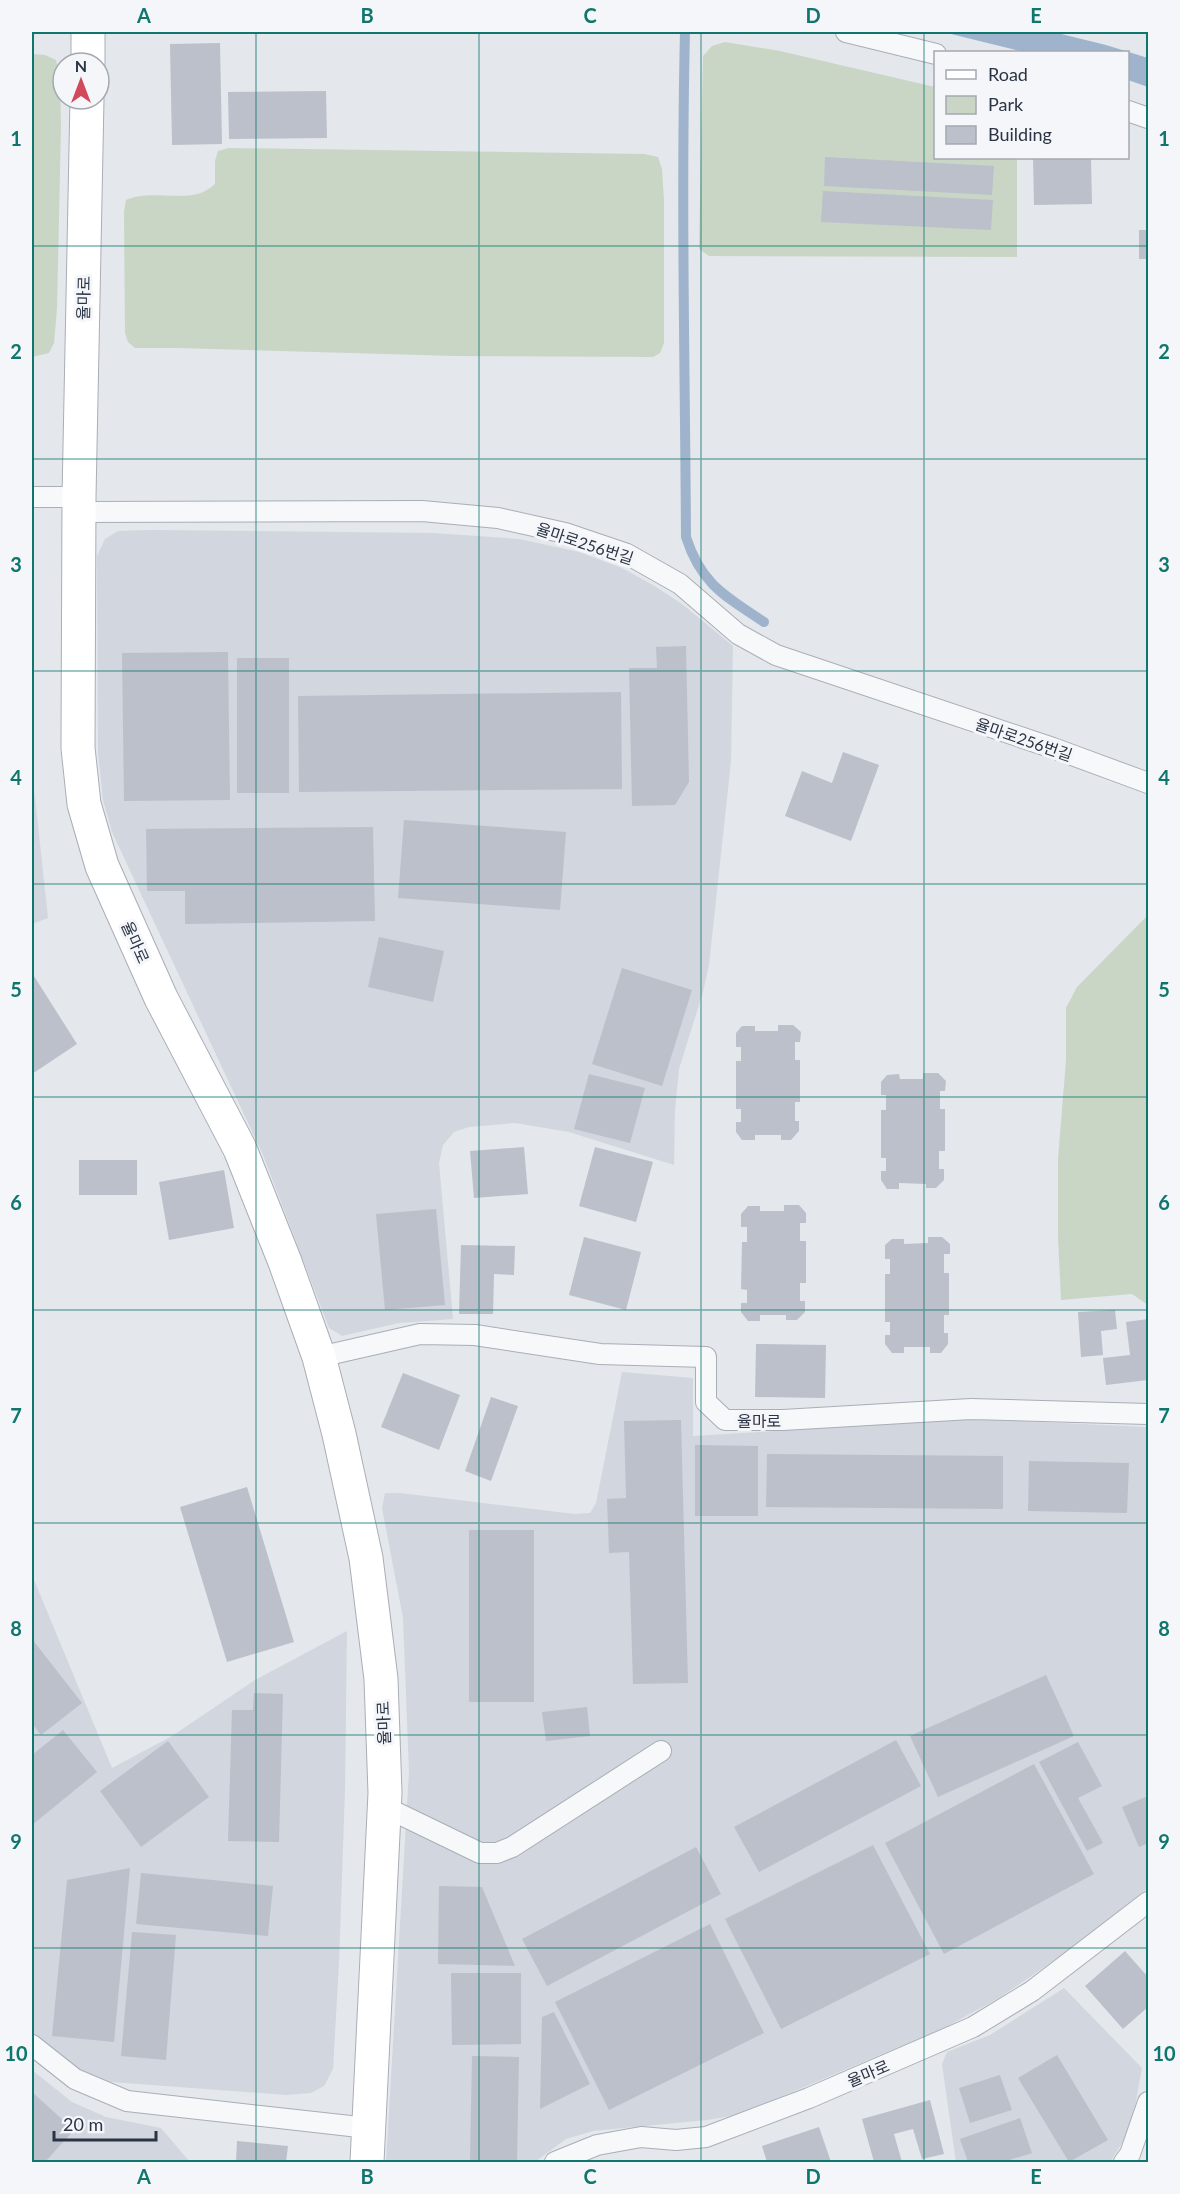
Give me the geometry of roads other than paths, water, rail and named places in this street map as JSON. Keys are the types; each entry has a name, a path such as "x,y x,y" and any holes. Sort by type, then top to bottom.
{"street":[{"path":"88,32 88,51"},
{"name":"율마로","path":"87,111 79,504 78,748 84,804 102,866 161,998 240,1149 285,1262 319,1357 339,1434 366,1558 381,1679 385,1807 367,2163"}],"lane":[{"path":"846,32 934,54"},
{"path":"1129,111 1149,118"},
{"path":"32,497 79,504"},
{"name":"율마로256번길","path":"79,504 422,511 498,518 565,533 627,554 680,584 738,634 776,655 1053,748 1149,783"},
{"name":"율마로","path":"319,1357 420,1334 475,1335 600,1354 706,1356 706,1402 725,1420 783,1420 971,1409 1149,1414"},
{"path":"385,1807 480,1853 497,1853 520,1842 661,1751"},
{"name":"율마로","path":"555,2163 597,2145 619,2141 641,2138 676,2140 706,2138 809,2098 973,2027 1032,1991 1149,1902"},
{"path":"32,2045 75,2079 127,2101 368,2128"},
{"path":"1124,2163 1130,2154 1149,2102"}],"water":[{"path":"943,32 1053,32 1125,51 1020,51"},
{"path":"1129,52 1148,58 1148,87 1129,80"}],"waterway":[{"path":"685,32 683,221 686,537 692,553 707,578 726,596 764,622"}]}
